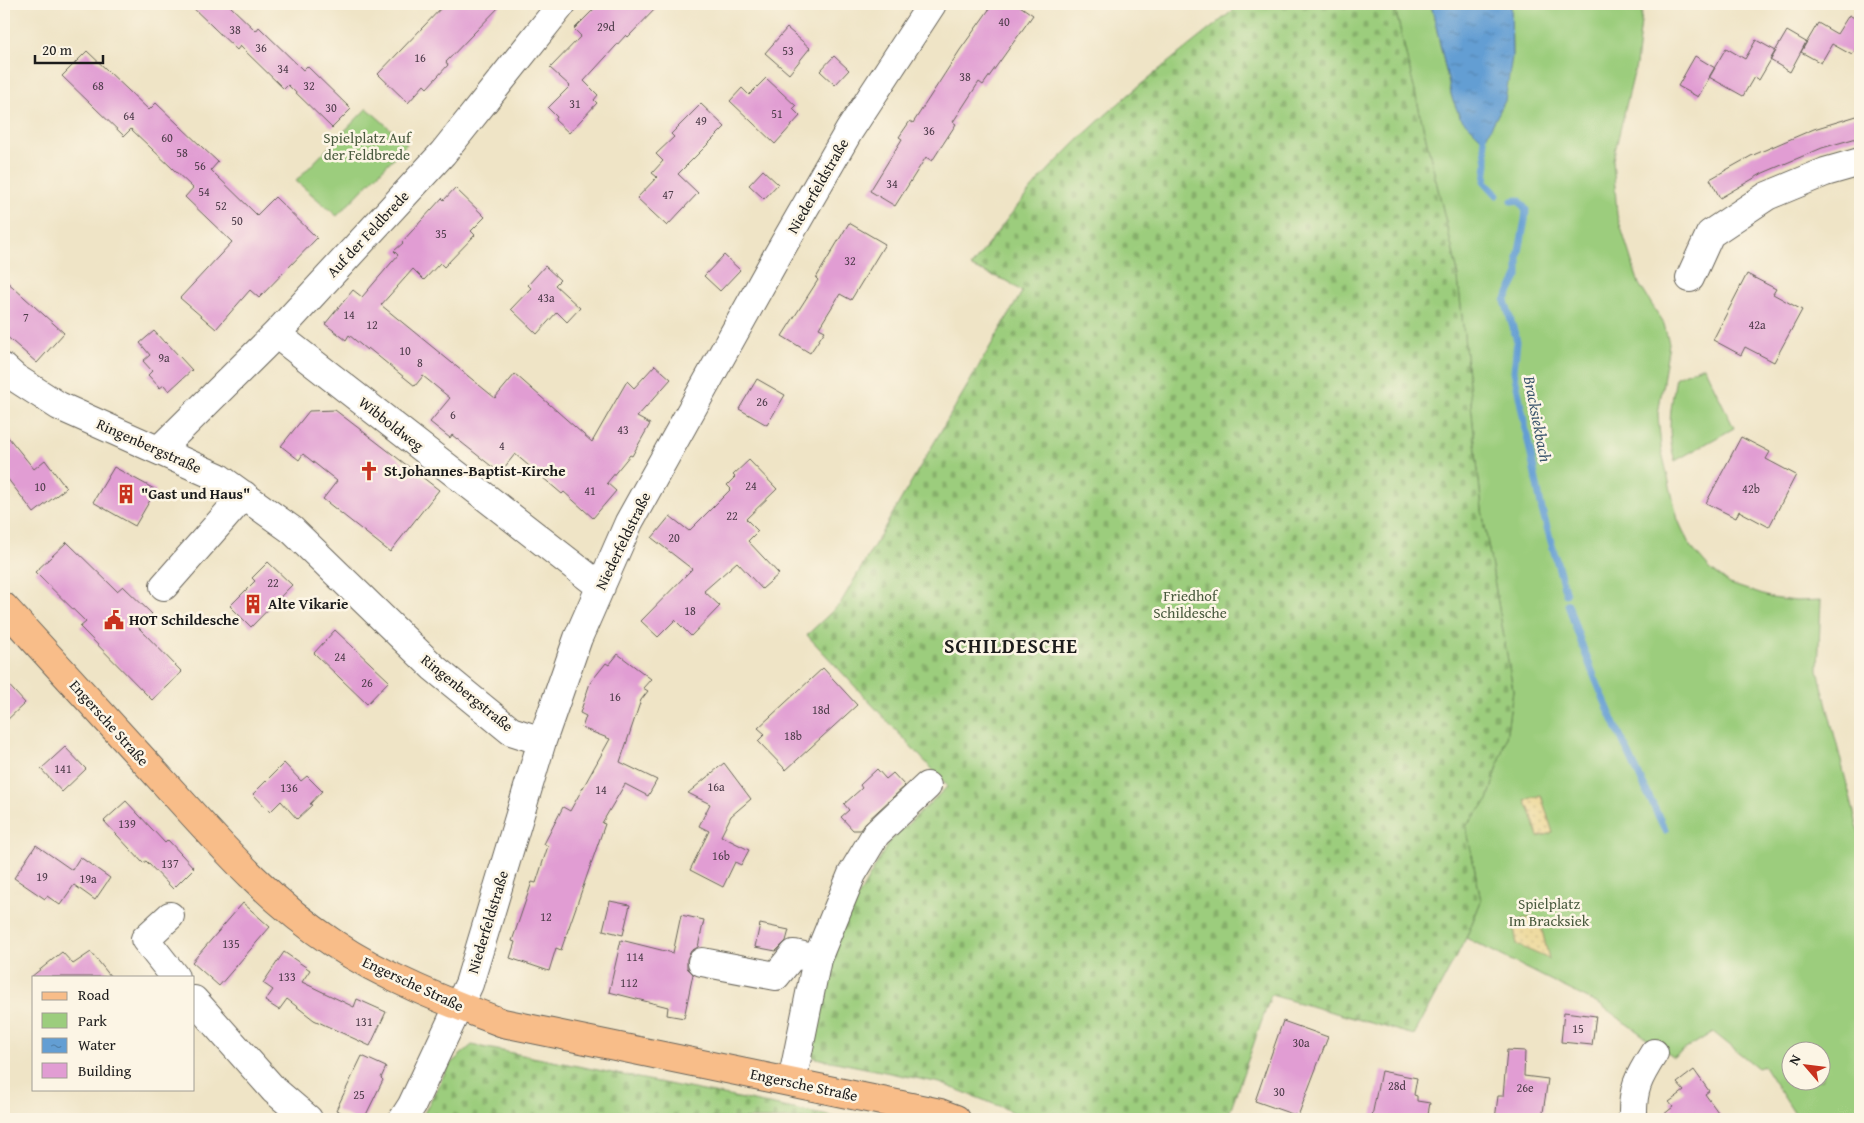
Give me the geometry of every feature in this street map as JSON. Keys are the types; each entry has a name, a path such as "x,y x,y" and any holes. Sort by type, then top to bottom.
{"main road":[{"name":"Engersche Straße","path":"4,607 227,851 277,902 333,943 374,968 459,1006 504,1023 940,1113 956,1119"}],"street":[{"name":"Auf der Feldbrede","path":"159,450 276,334 443,153 562,4"},
{"name":"Niederfeldstraße","path":"403,1119 412,1105 469,984 542,741 578,638 630,522 781,248 850,131 932,4"},
{"path":"1690,278 1710,234 1768,196 1826,172 1860,162"},
{"name":"Wibboldweg","path":"276,334 601,586"},
{"name":"Ringenbergstraße","path":"4,368 14,377 59,406 218,477 244,495 292,530 449,681 511,732 542,741"},
{"path":"164,586 244,495"},
{"path":"792,1082 817,959 852,874 876,834 927,786"},
{"path":"170,916 145,939 175,976"},
{"path":"702,962 776,976 794,954 817,959"},
{"path":"195,1001 274,1090 308,1119"},
{"path":"1632,1119 1632,1100 1639,1075 1654,1053"}],"green space":[{"name":"Friedhof Schildesche","path":"1241,4 1394,4 1457,269 1482,510 1513,690 1506,738 1488,800 1466,826 1481,901 1466,938 1414,1035 1271,995 1227,1119 1026,1119 1004,1108 940,1083 806,1056 837,934 889,842 948,786 807,635 840,604 1022,292 1009,282 971,267 1033,188 1077,141 1146,80"},
{"name":"Spielplatz Im Bracksiek","path":"1394,4 1431,4 1452,98 1512,57 1511,4 1643,4 1636,65 1613,159 1617,215 1639,284 1664,324 1669,343 1658,415 1661,448 1678,520 1690,546 1710,569 1730,584 1772,598 1796,601 1821,600 1818,670 1860,836 1860,923 1857,942 1860,949 1860,1119 1798,1119 1764,1066 1758,1068 1713,1032 1673,1057 1602,1006 1466,938 1481,901 1466,826 1488,800 1506,738 1513,690 1482,510 1457,269"},
{"name":"Spielplatz Auf der Feldbrede","path":"367,108 407,144 337,216 296,181"},
{"path":"1704,366 1734,428 1675,461 1670,429 1676,377"},
{"path":"472,1045 844,1119 421,1119 449,1065"}],"sand":[{"path":"1541,795 1553,833 1538,837 1525,800"},
{"path":"1534,917 1540,922 1549,959 1517,945 1513,921"}],"water":[{"path":"1431,4 1511,4 1512,57 1505,101 1484,141 1460,117 1452,98"}],"building":[{"path":"189,4 228,4 256,31 259,27 303,70 307,66 351,109 332,128 288,85 284,89 240,46 237,50"},
{"path":"445,4 502,4 446,62 448,65 427,88 424,85 408,103 378,74"},
{"path":"599,4 660,4 628,37 626,35 584,81 598,95 594,100 597,103 569,133 555,120 557,117 548,108 570,86 550,68 581,36 574,29"},
{"path":"993,4 1017,4 1033,15 983,85 979,82 953,122 956,124 932,161 926,157 895,206 870,191 902,139 899,137 910,121 913,123 960,50"},
{"path":"1849,15 1860,21 1860,40 1852,55 1832,44 1821,63 1801,52 1818,23 1837,34"},
{"path":"787,28 810,48 789,74 765,53"},
{"path":"1787,31 1806,42 1790,72 1770,60"},
{"path":"1756,40 1776,51 1759,80 1754,77 1743,96 1709,77 1726,48 1745,59"},
{"path":"87,51 149,110 156,103 218,162 211,170 257,215 275,197 317,238 259,298 250,290 216,329 180,298 232,242 185,197 193,188 131,129 124,136 62,76"},
{"path":"834,56 849,70 835,85 820,71"},
{"path":"1695,56 1715,68 1698,97 1678,86"},
{"path":"766,78 796,106 793,109 800,116 775,144 730,101 742,88 749,95"},
{"path":"701,104 725,127 678,174 698,193 667,226 637,198 657,177 652,173 663,161 656,154 674,137 671,134"},
{"path":"1860,115 1860,137 1822,148 1763,173 1720,198 1710,179 1751,156 1814,129"},
{"path":"763,170 778,184 764,199 749,185"},
{"path":"455,188 485,217 471,231 475,235 444,267 440,263 424,280 413,269 381,305 495,398 515,374 592,442 627,381 634,388 655,365 671,379 637,417 650,424 632,456 630,455 607,483 616,491 593,518 564,492 562,494 515,454 500,473 452,435 450,438 430,422 450,398 423,376 415,386 368,348 367,350 349,335 346,340 325,324 353,290 362,297 398,255 394,251 442,198 444,200"},
{"path":"849,223 885,244 851,300 840,294 819,328 825,331 810,353 782,336 818,280 816,278"},
{"path":"724,255 740,270 720,291 704,276"},
{"path":"545,266 560,280 555,285 580,308 567,322 557,312 537,334 511,309 531,288 528,285"},
{"path":"1747,274 1776,289 1773,294 1802,310 1774,362 1745,347 1741,355 1713,340"},
{"path":"4,279 64,333 37,363 4,334"},
{"path":"154,331 192,370 169,391 164,385 160,388 148,375 152,371 143,361 150,355 140,343"},
{"path":"757,379 785,395 767,425 739,409"},
{"name":"St.Johannes-Baptist-Kirche","path":"335,410 439,490 390,552 323,499 337,481 303,454 299,460 281,446 309,411"},
{"path":"4,432 34,469 45,460 66,488 34,513 4,474"},
{"path":"1741,437 1770,452 1766,459 1796,475 1769,527 1739,511 1736,518 1706,503"},
{"path":"749,460 777,489 746,519 758,531 748,541 779,574 762,589 737,562 704,591 720,606 691,636 675,620 658,637 641,621 692,569 652,538 670,516 689,531 731,489 727,485 735,477 733,475"},
{"name":"\"Gast und Haus\"","path":"114,467 156,490 135,526 93,502"},
{"path":"67,542 117,591 123,586 152,614 138,627 182,672 152,700 80,627 86,622 35,572"},
{"path":"268,562 292,585 251,627 230,606 255,581 252,578"},
{"path":"335,630 389,681 367,704 314,653"},
{"path":"618,654 651,679 643,688 648,691 641,700 620,762 657,780 648,796 625,784 602,823 605,824 561,950 556,948 549,971 510,958 515,942 512,941 532,882 536,883 548,846 544,844 563,807 570,811 610,739 582,728 586,716 580,713 590,683 606,663 609,665"},
{"path":"823,668 857,705 786,770 758,741 765,734 758,728"},
{"path":"4,680 25,703 4,723"},
{"path":"65,747 86,769 62,792 41,769"},
{"path":"284,763 301,781 307,776 322,791 310,804 312,805 297,819 281,801 270,812 253,794"},
{"path":"724,763 751,799 731,816 721,836 749,850 741,865 735,862 723,887 690,870 709,831 699,826 710,804 688,793"},
{"path":"877,769 886,779 893,773 905,786 865,823 860,830 853,830 841,817 849,810 844,804 862,788 860,785"},
{"path":"126,801 165,843 168,840 194,868 173,889 146,861 143,863 104,821"},
{"path":"36,845 72,870 80,857 110,878 95,900 74,885 60,905 47,896 45,899 14,878"},
{"path":"610,901 630,905 623,935 603,930"},
{"path":"243,903 270,927 219,986 192,962"},
{"path":"681,915 704,920 698,947 691,951 687,959 687,968 693,974 684,1018 667,1015 668,1007 609,992 621,940 673,953"},
{"path":"760,924 789,930 786,941 776,951 755,947"},
{"path":"62,952 73,964 91,952 110,976 32,976"},
{"path":"284,952 310,970 302,982 354,1007 357,999 386,1012 370,1046 314,1020 287,999 279,1010 265,1001 273,990 263,983"},
{"path":"1564,1012 1596,1016 1592,1045 1561,1042"},
{"path":"1283,1021 1328,1037 1298,1116 1255,1101"},
{"path":"1507,1050 1525,1051 1524,1076 1548,1079 1542,1119 1495,1119 1498,1096 1503,1096"},
{"path":"362,1056 386,1067 381,1078 383,1080 364,1119 354,1119 336,1110"},
{"path":"1694,1070 1709,1091 1705,1094 1723,1119 1658,1119 1673,1107 1669,1102 1684,1091 1677,1083"},
{"path":"1381,1071 1417,1078 1414,1095 1417,1096 1417,1101 1430,1103 1427,1119 1387,1119 1372,1116"}],"waterway":[{"name":"Bracksiekbach","path":"1483,133 1487,163 1485,182 1497,195"},
{"name":"Bracksiekbach","path":"1512,201 1519,200 1526,210 1518,257 1518,276 1505,301 1517,341 1514,371 1542,510 1566,594"},
{"name":"Bracksiekbach","path":"1568,604 1600,690 1665,830"}],"place":[{"name":"St.Johannes-Baptist-Kirche","path":"369,471"},
{"name":"\"Gast und Haus\"","path":"126,494"},
{"name":"Alte Vikarie","path":"253,604"},
{"name":"HOT Schildesche","path":"114,620"}],"district":[{"name":"SCHILDESCHE","path":"1011,646"}]}
